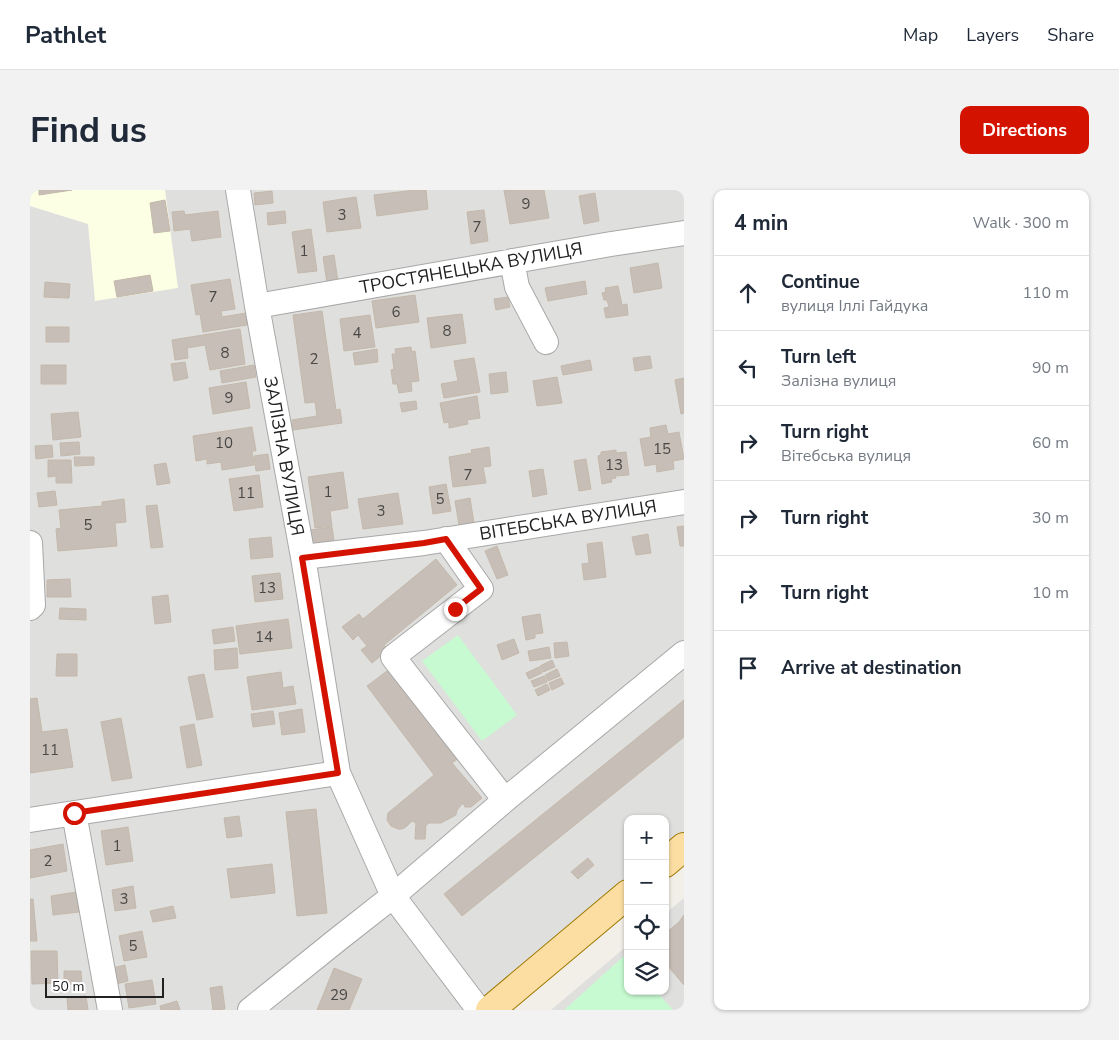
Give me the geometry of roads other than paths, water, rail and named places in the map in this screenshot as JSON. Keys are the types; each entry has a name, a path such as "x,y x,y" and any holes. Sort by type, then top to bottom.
{"main road":[{"path":"669,860 684,847"},
{"path":"490,1010 624,897"}],"street":[{"name":"ЗАЛІЗНА ВУЛИЦЯ","path":"238,190 338,773 393,896 479,1010"},
{"name":"ТРОСТЯНЕЦЬКА ВУЛИЦЯ","path":"257,306 684,233"},
{"path":"512,261 517,287 546,342"},
{"name":"ВІТЕБСЬКА ВУЛИЦЯ","path":"302,558 424,543 684,502"},
{"path":"446,539 481,589 393,657 505,800"},
{"path":"30,543 33,605 30,608"},
{"path":"250,1010 393,896 505,800 684,653"},
{"path":"30,820 338,773"},
{"path":"74,813 110,1010"}]}
